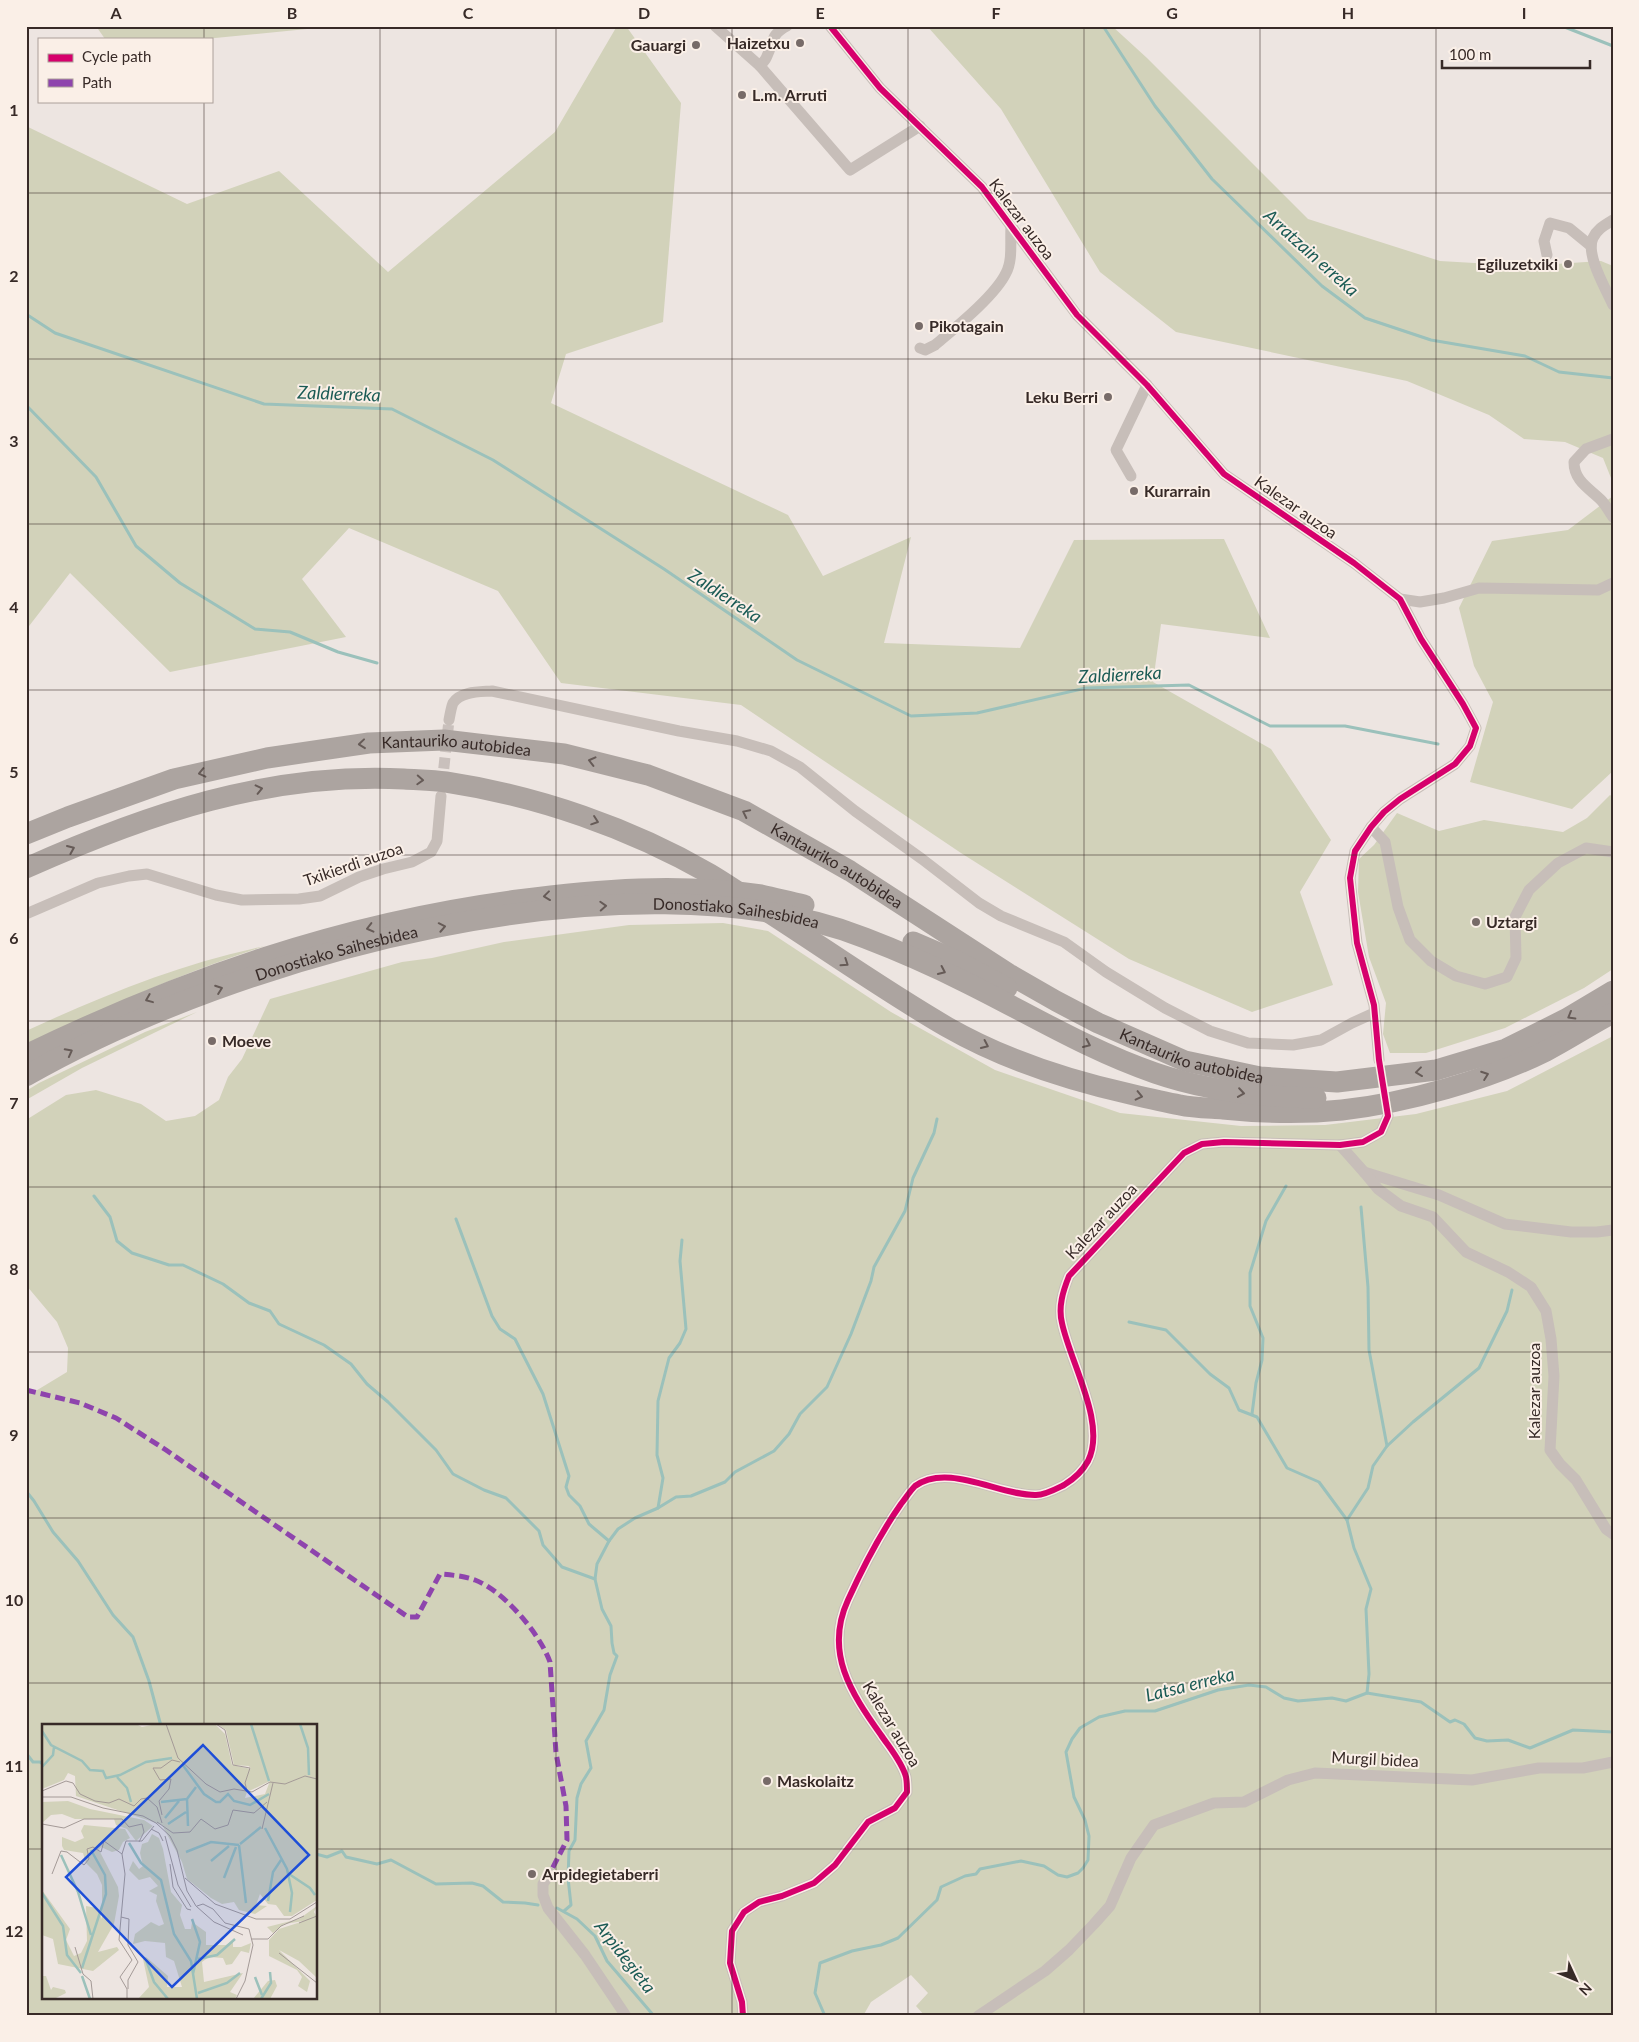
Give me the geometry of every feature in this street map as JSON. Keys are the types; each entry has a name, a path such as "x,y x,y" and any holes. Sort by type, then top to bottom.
{"highway":[{"name":"Kantauriko autobidea","path":"26,834 68,817 174,780 266,758 369,743 444,740 564,754 648,775 744,811 850,871 1009,974 1056,1001 1098,1023 1185,1061 1260,1077 1337,1082 1436,1070 1506,1049 1566,1020 1613,991"},
{"path":"26,868 114,831 190,804 267,787 307,781 371,778 445,782 540,802 628,833 710,874 856,971 951,1029 1018,1061 1090,1085 1183,1106 1240,1111 1342,1110 1439,1090 1486,1075 1544,1052 1613,1013"},
{"name":"Donostiako Saihesbidea","path":"26,1055 147,1000 240,965 303,945 401,920 489,904 600,891 686,897 762,896 845,916 955,960 1092,1031 1185,1061"},
{"name":"Donostiako Saihesbidea","path":"26,1076 71,1050 150,1016 251,977 321,955 415,932 498,917 584,907 647,904 686,897 760,911 832,927 862,936 940,970 1049,1027 1126,1062 1192,1084 1240,1093 1292,1098 1342,1098 1439,1090"}],"street":[{"path":"715,26 760,66 850,170 920,126"},
{"path":"760,66 767,56 772,40 780,30 787,26"},
{"name":"Kalezar auzoa","path":"830,26 871,77 982,187 1077,315 1147,385 1224,474 1354,563 1400,599 1421,639 1463,704 1476,728 1470,746 1455,764 1400,799 1371,827 1355,851 1350,878 1357,943 1374,1005 1379,1060"},
{"path":"1613,220 1601,227 1592,239 1591,246 1591,254 1613,305"},
{"path":"1547,255 1544,241 1550,223 1569,228 1591,246"},
{"path":"920,348 925,350 935,345 988,296 1006,274 1010,261 1011,227"},
{"path":"1131,476 1116,450 1147,385"},
{"path":"1613,439 1586,449 1574,462 1574,472 1584,486 1603,502 1613,518"},
{"path":"1400,599 1420,602 1444,598 1479,588 1598,590 1613,583"},
{"path":"449,720 454,703 465,695 475,692 492,691 679,731 737,741 771,752 800,767 855,812 922,859 979,903 1001,916 1064,942 1106,972 1165,1008 1210,1031 1248,1042 1293,1045 1321,1040 1374,1013"},
{"name":"Txikierdi auzoa","path":"26,914 98,883 147,874 216,895 242,900 299,899 320,896 359,877 412,862 431,852 437,841 441,796"},
{"path":"1371,827 1385,842 1398,906 1410,940 1431,960 1456,976 1485,984 1507,977 1516,958 1515,917 1529,890 1558,863 1586,848 1613,852"},
{"name":"Kalezar auzoa","path":"743,2016 742,2002 730,1963 732,1931 744,1912 758,1902 782,1896 814,1883 835,1865 868,1822 895,1808 907,1792 906,1777 892,1751 863,1710 848,1683 840,1660 838,1641 840,1621 847,1602 870,1554 896,1512 914,1487 929,1479 952,1478 986,1484 1014,1493 1037,1496 1057,1489 1076,1478 1088,1461 1094,1443 1089,1406 1061,1322 1061,1297 1069,1276 1184,1153 1202,1144 1224,1142 1340,1145 1363,1142 1381,1132 1388,1116"},
{"name":"Kalezar auzoa","path":"1340,1145 1378,1189 1401,1206 1433,1217 1466,1252 1508,1272 1531,1287 1546,1311 1551,1339 1554,1376 1550,1450 1560,1464 1576,1480 1606,1529 1613,1534"},
{"path":"1364,1172 1439,1195 1505,1224 1571,1232 1613,1230"},
{"name":"Murgil bidea","path":"978,2016 1045,1971 1082,1937 1110,1906 1131,1858 1154,1825 1214,1804 1244,1802 1288,1780 1315,1773 1472,1780 1539,1768 1583,1768 1613,1762"},
{"path":"550,1873 543,1884 543,1895 548,1908 585,1955 626,2016"}],"green space":[{"path":"96,26 337,26 212,38 104,38"},
{"path":"617,26 626,26 681,103 663,322 566,354 551,403 788,515 823,576 911,537 884,643 1020,648 1074,540 1224,539 1270,638 1161,624 1153,682 1271,749 1331,840 1300,892 1333,985 1252,1012 1129,959 961,853 741,705 561,683 498,591 349,528 302,579 346,637 170,672 70,573 26,630 26,126 187,204 279,171 388,272 555,132"},
{"path":"927,26 1112,26 1147,58 1308,219 1440,261 1526,266 1601,261 1613,266 1613,483 1603,458 1565,442 1524,439 1489,415 1407,381 1176,332 1100,272 1001,109"},
{"path":"1613,496 1613,771 1572,809 1470,782 1493,702 1474,666 1459,608 1492,541 1568,530"},
{"path":"1610,795 1613,797 1613,969 1584,988 1505,1028 1426,1053 1390,1053 1383,1034 1386,1003 1369,957 1358,892 1359,859 1374,845 1397,813 1439,831 1484,820 1563,832 1587,818"},
{"path":"723,923 768,931 891,1012 995,1070 1120,1113 1241,1126 1325,1125 1416,1114 1507,1091 1613,1036 1613,2016 925,2016 916,2006 928,1993 911,1975 871,2002 863,2016 26,2016 26,1390 34,1392 67,1372 68,1348 57,1322 26,1285 26,1120 66,1095 96,1090 141,1104 166,1121 195,1116 219,1100 228,1077 242,1059 270,999 402,962 432,958 504,942 629,925"},
{"path":"265,946 144,992 26,1047 26,1031 84,1005 143,981 203,961"},
{"path":"197,1012 82,1068 26,1100 26,1091 39,1083 145,1032"}],"waterway":[{"name":"Arratzain erreka","path":"1103,26 1155,106 1212,179 1322,286 1365,318 1431,340 1525,356 1559,372 1613,378"},
{"name":"Arratzain erreka","path":"1562,26 1613,46"},
{"name":"Zaldierreka","path":"26,314 55,333 264,404 392,409 493,460 664,569 797,660 911,716 977,713 1086,688 1189,685 1270,726 1345,726 1438,744"},
{"path":"26,405 96,477 136,546 180,583 255,629 290,632 338,652 377,663"},
{"path":"564,1911 571,1905 568,1878 569,1851 575,1840 577,1798 581,1784 591,1768 586,1741 604,1710 610,1675 617,1656 614,1653 611,1626 602,1609 595,1579 597,1564 609,1541 618,1529 635,1518 658,1508 676,1497 691,1496 725,1482 735,1472 774,1451 789,1434 800,1414 827,1387 851,1334 871,1281 874,1267 905,1211 913,1178 934,1133 937,1119"},
{"path":"1252,1414 1256,1383 1262,1360 1263,1338 1250,1306 1250,1273 1266,1221 1286,1186"},
{"path":"94,1196 110,1217 117,1241 132,1253 169,1265 183,1265 223,1284 249,1303 270,1311 279,1324 324,1345 351,1364 367,1384 388,1402 436,1450 453,1474 484,1490 506,1498 539,1531 543,1545 562,1567 595,1579"},
{"path":"1361,1207 1368,1287 1369,1350 1387,1446"},
{"path":"456,1219 492,1316 500,1329 515,1339 543,1394 569,1476 566,1487 569,1495 580,1506 589,1524 609,1541"},
{"path":"658,1508 663,1478 657,1455 658,1401 669,1358 680,1343 686,1329 680,1261 682,1240"},
{"path":"1347,1520 1368,1488 1373,1466 1387,1446 1479,1368 1507,1311 1512,1290"},
{"path":"1129,1322 1166,1330 1210,1374 1229,1388 1239,1410 1257,1417 1287,1468 1319,1482 1347,1520 1354,1548 1371,1589 1366,1609 1369,1674 1367,1693"},
{"path":"26,1491 53,1532 78,1561 113,1615 133,1637 149,1681 160,1724"},
{"name":"Latsa erreka","path":"825,2016 815,1993 820,1963 852,1951 881,1945 898,1938 937,1900 941,1887 965,1876 976,1874 980,1869 1021,1861 1044,1866 1058,1875 1067,1877 1078,1873 1083,1868 1088,1860 1089,1836 1085,1820 1074,1797 1066,1752 1080,1728 1099,1717 1125,1711 1155,1711 1218,1690 1249,1685 1266,1687 1284,1698 1298,1701 1332,1698 1346,1701 1367,1693 1421,1702 1450,1722 1455,1720 1464,1724 1475,1738 1487,1741 1508,1740 1530,1748 1573,1730 1613,1732"},
{"path":"26,1753 33,1762 42,1764"},
{"path":"318,1855 327,1857 342,1851 346,1857 377,1864 391,1860 436,1884 472,1883 483,1886 503,1902 538,1905"},
{"name":"Arpidegieta","path":"557,1908 577,1919 595,1936 607,1961 654,2016"}],"tunnel":[{"path":"442,785 449,720"}],"marked path":[{"path":"26,1390 80,1403 116,1418 166,1450 408,1617 417,1617 440,1574 475,1580 509,1603 530,1627 550,1662 556,1753 566,1806 567,1840 550,1873"}],"cycle path":[{"path":"743,2016 742,2002 730,1963 732,1931 744,1912 759,1902 782,1896 814,1883 835,1865 868,1822 895,1808 907,1792 906,1777 902,1766 851,1688 840,1654 841,1619 848,1600 879,1539 911,1490 928,1480 943,1477 958,1479 1022,1494 1039,1495 1064,1485 1083,1469 1093,1446 1093,1429 1085,1393 1062,1323 1061,1305 1065,1287 1069,1276 1184,1153 1202,1144 1224,1142 1340,1145 1363,1142 1381,1132 1388,1116 1379,1060 1374,1005 1357,943 1350,878 1355,851 1384,812 1400,799 1455,764 1470,746 1476,728 1463,704 1421,639 1400,599 1354,563 1224,474 1147,385 1077,315 982,187 880,88 830,26"}],"place":[{"name":"Haizetxu","path":"800,43"},
{"name":"Gauargi","path":"696,45"},
{"name":"L.m. Arruti","path":"742,95"},
{"name":"Egiluzetxiki","path":"1568,264"},
{"name":"Pikotagain","path":"919,326"},
{"name":"Leku Berri","path":"1108,397"},
{"name":"Kurarrain","path":"1134,491"},
{"name":"Uztargi","path":"1476,922"},
{"name":"Moeve","path":"212,1041"},
{"name":"Maskolaitz","path":"767,1781"},
{"name":"Arpidegietaberri","path":"532,1874"}]}
